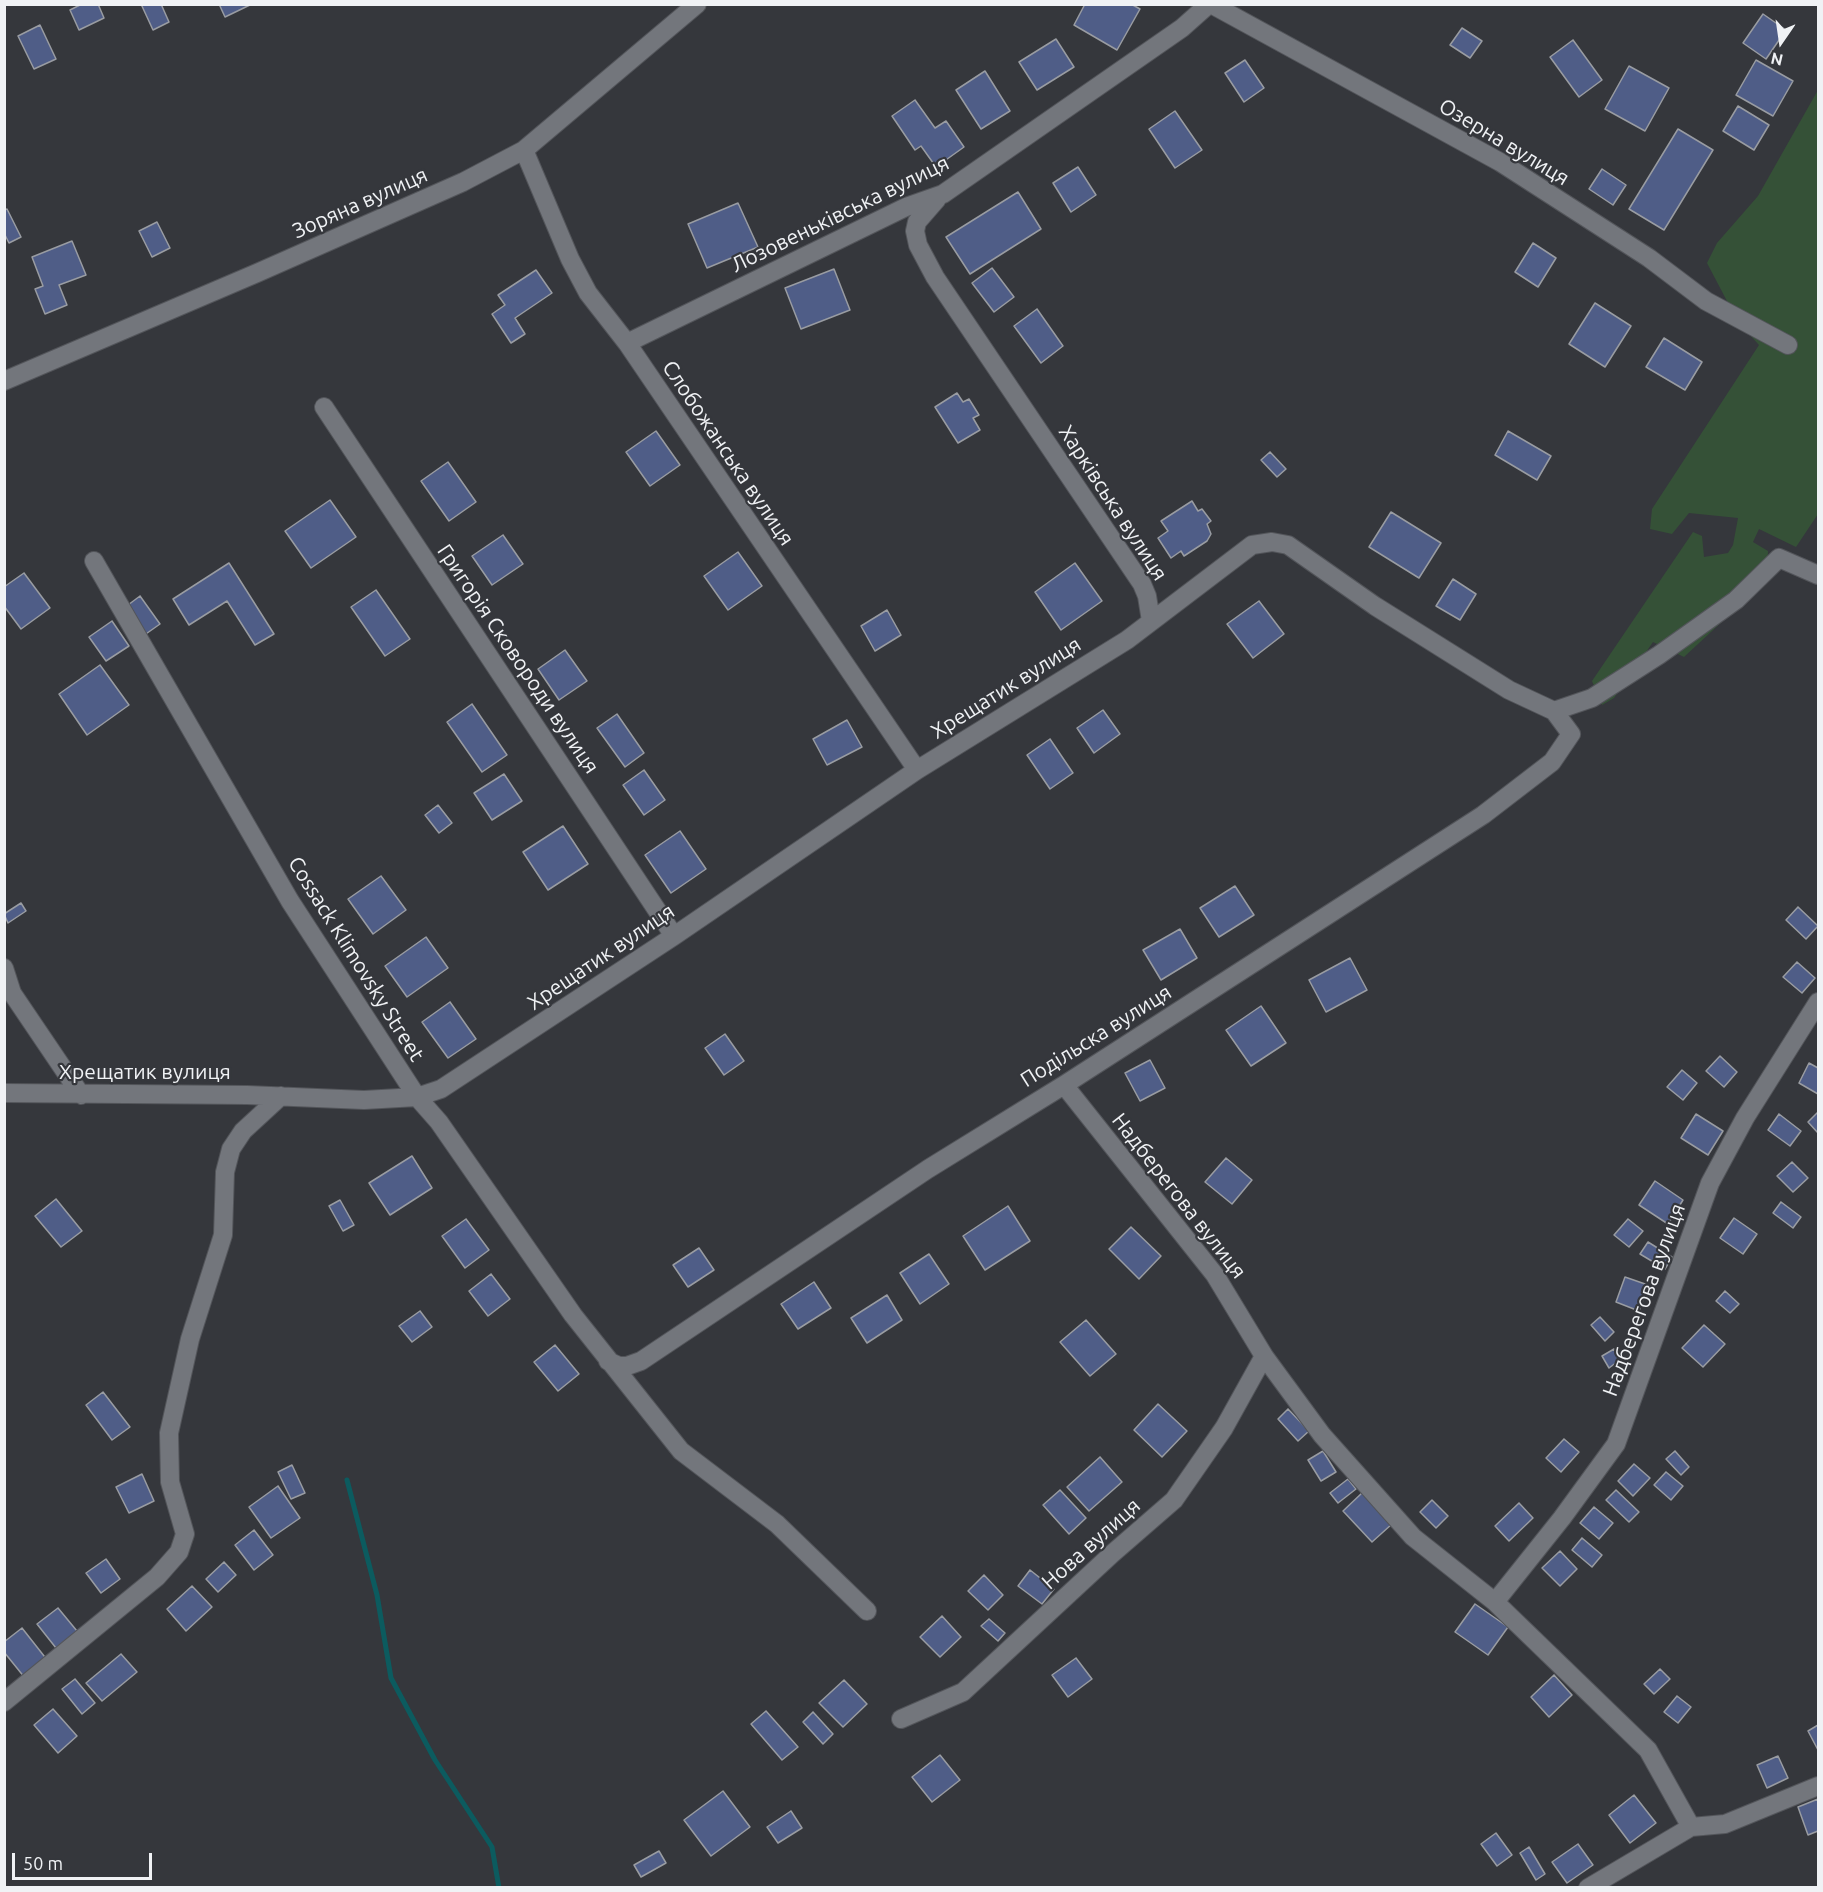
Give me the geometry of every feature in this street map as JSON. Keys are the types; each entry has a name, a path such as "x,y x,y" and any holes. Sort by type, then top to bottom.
{"street":[{"name":"Зоряна вулиця","path":"4,381 279,264 463,182 524,150 697,4"},
{"name":"Лозовеньківська вулиця","path":"627,343 906,207 943,194 1182,28 1210,4"},
{"name":"Озерна вулиця","path":"1210,4 1500,162 1649,258 1706,301 1788,345"},
{"name":"Слобожанська вулиця","path":"524,150 570,260 588,293 627,343 917,770"},
{"name":"Харківська вулиця","path":"943,194 919,218 915,231 918,245 936,277 1142,584 1147,596 1151,621 1252,544 1272,542 1288,545 1375,606 1509,690 1554,711"},
{"name":"Григорія Сковороди вулиця","path":"324,407 674,936"},
{"path":"1554,711 1592,698 1659,655 1736,600 1779,558 1818,575"},
{"name":"Cossack Klimovsky Street","path":"94,561 290,901 417,1097 439,1122 608,1361"},
{"name":"Хрещатик вулиця","path":"4,1093 281,1096 364,1100 417,1097 441,1089 674,936 917,770 1127,640 1151,621"},
{"name":"Подільска вулиця","path":"608,1361 627,1366 641,1361 928,1169 1064,1085 1483,815 1552,762 1571,734 1554,711"},
{"path":"4,968 12,993 81,1095"},
{"name":"Надберегова вулиця","path":"1495,1602 1562,1518 1616,1444 1710,1183 1744,1118 1818,1002"},
{"name":"Надберегова вулиця","path":"1064,1085 1215,1275 1264,1356 1322,1435 1413,1537 1495,1602 1648,1750 1691,1827"},
{"path":"4,1702 157,1577 179,1552 184,1534 170,1482 169,1433 190,1339 223,1234 225,1172 231,1149 243,1131 281,1096"},
{"name":"Нова вулиця","path":"901,1719 963,1692 1174,1500 1224,1428 1264,1356"},
{"path":"608,1361 639,1395 681,1451 777,1524 867,1611"},
{"path":"1588,1887 1691,1827 1725,1824 1818,1786"}],"green space":[{"path":"1818,90 1818,514 1796,547 1759,529 1753,542 1768,551 1767,580 1684,657 1653,642 1614,698 1602,705 1592,681 1693,532 1702,536 1704,557 1728,553 1733,545 1738,518 1689,513 1672,534 1650,529 1652,509 1759,345 1738,322 1707,263 1717,243 1758,196"}],"building":[{"path":"82,4 98,4 104,18 79,30 70,10"},
{"path":"141,4 161,4 169,22 153,30"},
{"path":"219,4 252,4 225,17"},
{"path":"1085,4 1131,4 1140,9 1117,50 1074,25"},
{"path":"1763,14 1786,30 1766,59 1743,43"},
{"path":"40,25 56,59 34,69 18,36"},
{"path":"1462,28 1482,41 1470,58 1450,45"},
{"path":"1056,39 1074,67 1037,90 1019,62"},
{"path":"1573,40 1602,80 1579,97 1550,57"},
{"path":"1245,60 1264,88 1244,102 1225,73"},
{"path":"1756,60 1793,81 1773,116 1736,95"},
{"path":"1629,66 1669,88 1645,131 1605,109"},
{"path":"985,71 1010,111 981,129 956,90"},
{"path":"915,100 935,128 946,121 964,147 936,167 921,146 915,150 892,116"},
{"path":"1738,106 1769,125 1754,150 1723,131"},
{"path":"1175,111 1202,150 1175,168 1149,129"},
{"path":"1678,129 1713,150 1664,230 1629,209"},
{"path":"1078,167 1096,195 1071,212 1053,183"},
{"path":"1602,169 1626,185 1613,205 1589,189"},
{"path":"1018,192 1041,229 970,274 946,237"},
{"path":"738,203 758,247 707,268 688,224"},
{"path":"7,209 21,237 9,243 4,233 4,210"},
{"path":"157,222 170,248 152,257 139,231"},
{"path":"72,241 86,275 59,285 67,305 45,314 35,289 43,286 32,257"},
{"path":"1533,243 1556,258 1538,287 1515,272"},
{"path":"992,268 1014,297 994,312 972,283"},
{"path":"834,269 850,310 801,329 785,288"},
{"path":"536,270 552,293 515,318 525,334 511,343 492,314 505,305 498,295"},
{"path":"1595,303 1631,326 1605,367 1569,344"},
{"path":"1037,309 1063,346 1041,363 1014,326"},
{"path":"1664,338 1702,362 1685,390 1646,367"},
{"path":"957,393 963,402 969,399 979,415 973,418 980,430 958,443 935,407"},
{"path":"656,431 680,465 650,486 626,452"},
{"path":"1508,431 1551,456 1537,480 1495,455"},
{"path":"1270,452 1286,469 1277,477 1261,460"},
{"path":"448,462 476,502 449,521 421,481"},
{"path":"330,500 356,537 311,568 285,531"},
{"path":"1192,501 1198,511 1202,509 1211,521 1207,524 1211,534 1207,541 1184,556 1181,551 1171,558 1158,538 1168,531 1161,521"},
{"path":"1391,512 1441,543 1419,578 1369,547"},
{"path":"503,535 523,564 492,585 472,556"},
{"path":"738,552 762,586 728,610 704,576"},
{"path":"229,563 274,634 255,645 227,601 189,625 173,599"},
{"path":"1075,563 1102,601 1061,630 1035,592"},
{"path":"24,573 50,608 21,629 4,606 4,587"},
{"path":"1453,579 1476,594 1460,620 1436,606"},
{"path":"376,590 410,639 385,656 351,607"},
{"path":"140,596 160,624 143,636 124,608"},
{"path":"1259,601 1284,634 1253,658 1227,624"},
{"path":"887,610 901,635 875,651 861,626"},
{"path":"112,621 129,646 106,661 89,637"},
{"path":"565,650 587,681 559,700 538,669"},
{"path":"100,665 129,705 87,735 59,694"},
{"path":"472,704 507,755 482,772 447,722"},
{"path":"1103,710 1120,734 1094,753 1077,728"},
{"path":"617,714 644,753 625,767 597,728"},
{"path":"847,720 862,747 827,765 813,739"},
{"path":"1050,739 1073,773 1050,789 1027,755"},
{"path":"644,770 665,800 644,815 623,785"},
{"path":"504,774 522,801 492,820 474,793"},
{"path":"438,805 452,823 439,833 425,815"},
{"path":"563,826 588,864 548,890 523,852"},
{"path":"680,831 706,869 671,893 645,855"},
{"path":"381,876 406,910 373,934 348,899"},
{"path":"1235,886 1254,915 1219,937 1200,908"},
{"path":"21,903 26,911 8,923 4,914"},
{"path":"1798,907 1818,926 1806,939 1786,920"},
{"path":"1180,929 1197,958 1161,980 1143,950"},
{"path":"426,937 448,968 407,997 385,966"},
{"path":"1350,958 1367,990 1326,1012 1309,980"},
{"path":"1797,962 1815,978 1802,993 1783,977"},
{"path":"450,1002 476,1039 448,1058 422,1022"},
{"path":"1261,1006 1286,1043 1251,1066 1226,1030"},
{"path":"725,1034 744,1061 724,1075 705,1048"},
{"path":"1720,1056 1737,1072 1724,1087 1706,1071"},
{"path":"1150,1060 1165,1088 1140,1101 1125,1073"},
{"path":"1809,1063 1818,1068 1818,1094 1799,1083"},
{"path":"1682,1070 1697,1083 1683,1100 1667,1087"},
{"path":"1818,1112 1818,1133 1808,1122"},
{"path":"1696,1114 1723,1131 1708,1155 1681,1138"},
{"path":"1779,1114 1801,1131 1790,1146 1768,1130"},
{"path":"412,1156 432,1188 390,1215 369,1183"},
{"path":"1226,1158 1252,1180 1232,1204 1205,1182"},
{"path":"1792,1162 1808,1178 1793,1192 1777,1176"},
{"path":"1655,1181 1683,1200 1668,1224 1639,1205"},
{"path":"56,1199 82,1231 61,1247 35,1216"},
{"path":"340,1200 354,1225 343,1231 329,1206"},
{"path":"1781,1202 1801,1217 1793,1228 1773,1213"},
{"path":"1008,1206 1030,1241 985,1270 963,1236"},
{"path":"1734,1218 1757,1234 1743,1254 1720,1238"},
{"path":"466,1219 489,1250 465,1268 442,1236"},
{"path":"1628,1219 1643,1231 1629,1247 1614,1235"},
{"path":"1131,1227 1161,1256 1139,1279 1109,1249"},
{"path":"1648,1242 1672,1257 1665,1269 1640,1254"},
{"path":"699,1248 714,1270 688,1287 673,1265"},
{"path":"929,1254 949,1284 920,1304 900,1273"},
{"path":"491,1274 510,1299 488,1316 469,1291"},
{"path":"1625,1277 1648,1285 1639,1311 1616,1302"},
{"path":"814,1282 831,1308 798,1329 781,1304"},
{"path":"1725,1291 1739,1304 1730,1313 1716,1301"},
{"path":"887,1295 902,1320 867,1343 851,1318"},
{"path":"420,1311 432,1327 412,1342 399,1326"},
{"path":"1600,1317 1614,1332 1605,1341 1591,1325"},
{"path":"1086,1320 1116,1354 1090,1376 1060,1342"},
{"path":"1704,1325 1725,1344 1703,1367 1682,1348"},
{"path":"555,1345 579,1374 558,1391 534,1362"},
{"path":"1614,1349 1621,1359 1609,1368 1602,1356"},
{"path":"103,1392 130,1427 112,1440 86,1405"},
{"path":"1158,1404 1187,1431 1162,1457 1134,1430"},
{"path":"1288,1409 1309,1431 1298,1441 1278,1419"},
{"path":"1564,1439 1579,1452 1561,1472 1546,1458"},
{"path":"1323,1451 1336,1472 1321,1481 1308,1460"},
{"path":"1675,1451 1689,1467 1681,1475 1666,1459"},
{"path":"1100,1457 1122,1482 1089,1511 1067,1487"},
{"path":"1634,1464 1650,1478 1633,1496 1618,1481"},
{"path":"292,1465 305,1493 291,1499 278,1472"},
{"path":"1666,1472 1683,1486 1671,1500 1654,1485"},
{"path":"142,1474 154,1501 129,1513 116,1487"},
{"path":"1348,1479 1356,1489 1338,1503 1330,1493"},
{"path":"278,1486 300,1518 271,1538 249,1507"},
{"path":"1060,1490 1086,1518 1069,1534 1043,1505"},
{"path":"1616,1490 1639,1512 1629,1522 1606,1500"},
{"path":"1363,1492 1392,1524 1372,1542 1343,1511"},
{"path":"1432,1500 1448,1516 1436,1528 1420,1512"},
{"path":"1519,1503 1533,1518 1509,1541 1495,1526"},
{"path":"1594,1507 1613,1523 1599,1539 1580,1523"},
{"path":"254,1530 273,1555 254,1570 235,1545"},
{"path":"1582,1538 1602,1555 1592,1567 1572,1550"},
{"path":"1560,1551 1577,1569 1560,1586 1542,1568"},
{"path":"106,1559 120,1579 101,1593 86,1573"},
{"path":"224,1562 236,1575 218,1592 206,1579"},
{"path":"1030,1570 1054,1589 1042,1604 1018,1586"},
{"path":"984,1575 1003,1595 988,1610 968,1591"},
{"path":"192,1586 212,1607 186,1631 167,1609"},
{"path":"1475,1604 1508,1627 1488,1655 1455,1632"},
{"path":"58,1608 77,1631 56,1648 37,1624"},
{"path":"942,1616 961,1637 940,1657 920,1637"},
{"path":"989,1619 1005,1633 998,1641 981,1626"},
{"path":"22,1628 48,1661 25,1678 4,1652 4,1642"},
{"path":"121,1654 137,1672 102,1701 86,1683"},
{"path":"1076,1658 1092,1679 1068,1697 1052,1675"},
{"path":"1660,1669 1670,1679 1654,1694 1644,1684"},
{"path":"1554,1675 1572,1695 1549,1717 1531,1697"},
{"path":"75,1679 95,1703 82,1714 62,1689"},
{"path":"844,1680 867,1704 843,1727 819,1703"},
{"path":"1677,1696 1691,1707 1678,1723 1664,1712"},
{"path":"53,1709 77,1736 58,1753 34,1725"},
{"path":"766,1711 798,1747 782,1760 751,1724"},
{"path":"813,1712 833,1734 823,1744 803,1722"},
{"path":"1818,1725 1818,1750 1808,1731"},
{"path":"940,1755 960,1780 932,1802 912,1777"},
{"path":"1778,1756 1788,1778 1767,1788 1757,1765"},
{"path":"723,1791 750,1827 711,1856 684,1820"},
{"path":"1634,1795 1656,1823 1630,1843 1609,1815"},
{"path":"1818,1799 1818,1831 1808,1835 1798,1807"},
{"path":"791,1811 802,1828 778,1843 767,1827"},
{"path":"1496,1833 1512,1855 1497,1866 1481,1844"},
{"path":"1578,1844 1593,1865 1567,1883 1552,1862"},
{"path":"1529,1847 1545,1874 1536,1880 1520,1853"},
{"path":"659,1851 666,1863 641,1877 634,1865"}],"waterway":[{"path":"347,1480 377,1595 391,1678 435,1760 492,1847 499,1888"}]}
